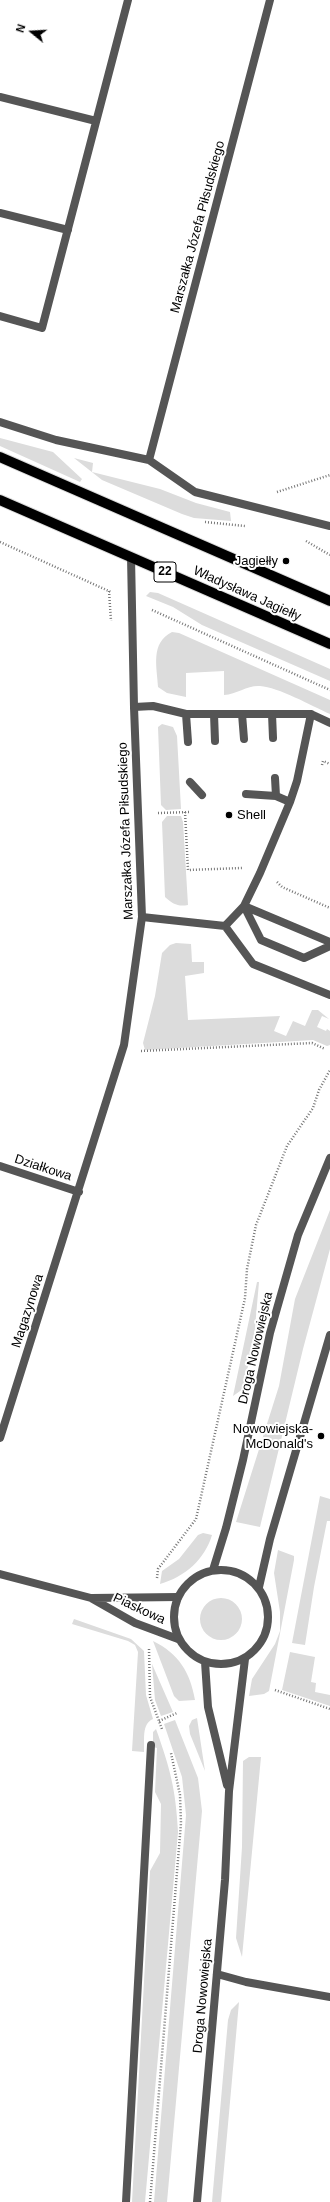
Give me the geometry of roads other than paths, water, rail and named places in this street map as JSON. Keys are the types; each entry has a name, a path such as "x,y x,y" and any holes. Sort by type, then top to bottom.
{"main road":[{"name":"Władysława Jagiełły","path":"0,457 330,601"},
{"name":"Władysława Jagiełły","path":"0,500 330,644"}],"street":[{"path":"0,316 42,328 128,0"},
{"name":"Marszałka Józefa Piłsudskiego","path":"149,460 270,0"},
{"path":"0,97 96,120"},
{"path":"0,213 68,230"},
{"path":"0,422 56,440 149,460 195,492 330,526"},
{"name":"Marszałka Józefa Piłsudskiego","path":"79,1192 124,1045 142,917 130,601 131,557"},
{"path":"134,707 153,706 186,714 311,714 330,723"},
{"path":"186,714 188,742"},
{"path":"214,714 215,741"},
{"path":"242,714 244,739"},
{"path":"272,714 273,738"},
{"path":"225,926 244,906 260,873 290,802 297,781 311,714"},
{"path":"274,778 276,796"},
{"path":"190,782 202,795"},
{"path":"246,794 276,796 290,802"},
{"path":"244,906 330,942"},
{"path":"244,906 261,940 304,958 330,946"},
{"path":"142,917 225,926 253,964 329,992"},
{"name":"Droga Nowowiejska","path":"213,1570 226,1528 243,1460 270,1333 298,1235 330,1158"},
{"name":"Działkowa","path":"0,1166 79,1192"},
{"name":"Magazynowa","path":"0,1438 79,1192"},
{"path":"259,1587 272,1532 330,1335"},
{"path":"213,1570 230,1570 246,1576 259,1587 267,1602 270,1618 267,1629 258,1648 245,1659 225,1665 205,1662 189,1653 178,1639 173,1618 178,1597 192,1579 213,1570"},
{"name":"Piaskowa","path":"0,1574 91,1598 135,1623 178,1639"},
{"name":"Piaskowa","path":"91,1598 178,1597"},
{"name":"Droga Nowowiejska","path":"197,2202 225,1880 229,1791 245,1659"},
{"name":"Droga Nowowiejska","path":"205,1662 208,1707 229,1791"},
{"path":"126,2202 151,1745"},
{"path":"217,1974 246,1982 330,1997"}],"place":[{"name":"Jagiełły","path":"286,561"},
{"name":"Shell","path":"229,815"},
{"name":"Nowowiejska- McDonald's","path":"321,1436"}]}
